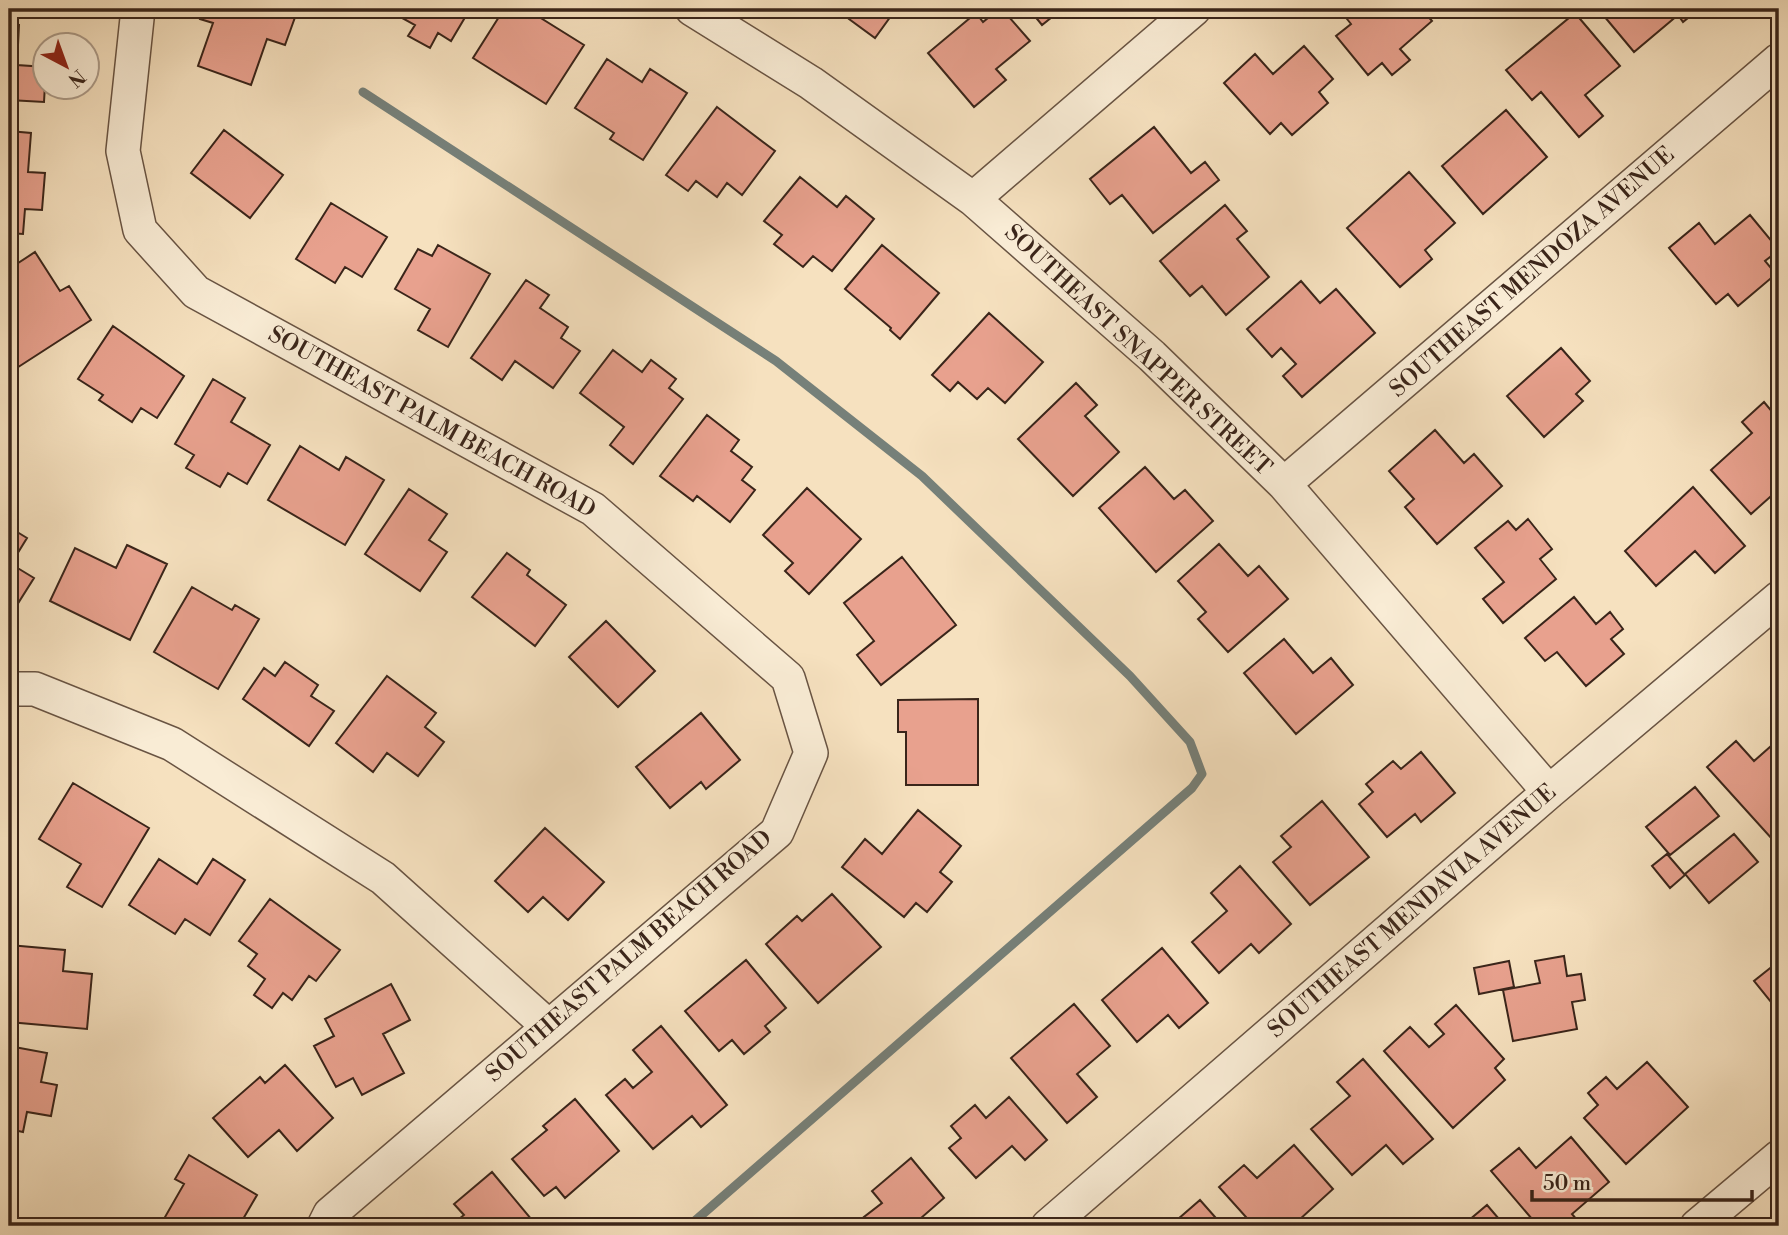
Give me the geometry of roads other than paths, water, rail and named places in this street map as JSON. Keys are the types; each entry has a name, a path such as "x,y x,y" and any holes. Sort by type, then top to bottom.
{"street":[{"name":"SOUTHEAST PALM BEACH ROAD","path":"138,9 123,151 140,230 196,292 593,509 788,678 811,753 777,832 330,1214 324,1226"},
{"name":"SOUTHEAST SNAPPER STREET","path":"692,9 811,83 973,199 1152,356 1284,484 1549,792"},
{"path":"973,199 1194,9"},
{"name":"SOUTHEAST MENDOZA AVENUE","path":"1284,484 1779,60"},
{"name":"SOUTHEAST MENDAVIA AVENUE","path":"1048,1226 1549,792 1779,598"},
{"path":"9,690 35,689 172,744 383,878 548,1026"},
{"path":"1697,1226 1779,1157"}],"waterway":[{"path":"363,92 776,361 922,476 1130,676 1190,742 1202,774 1192,788 689,1226"}]}
